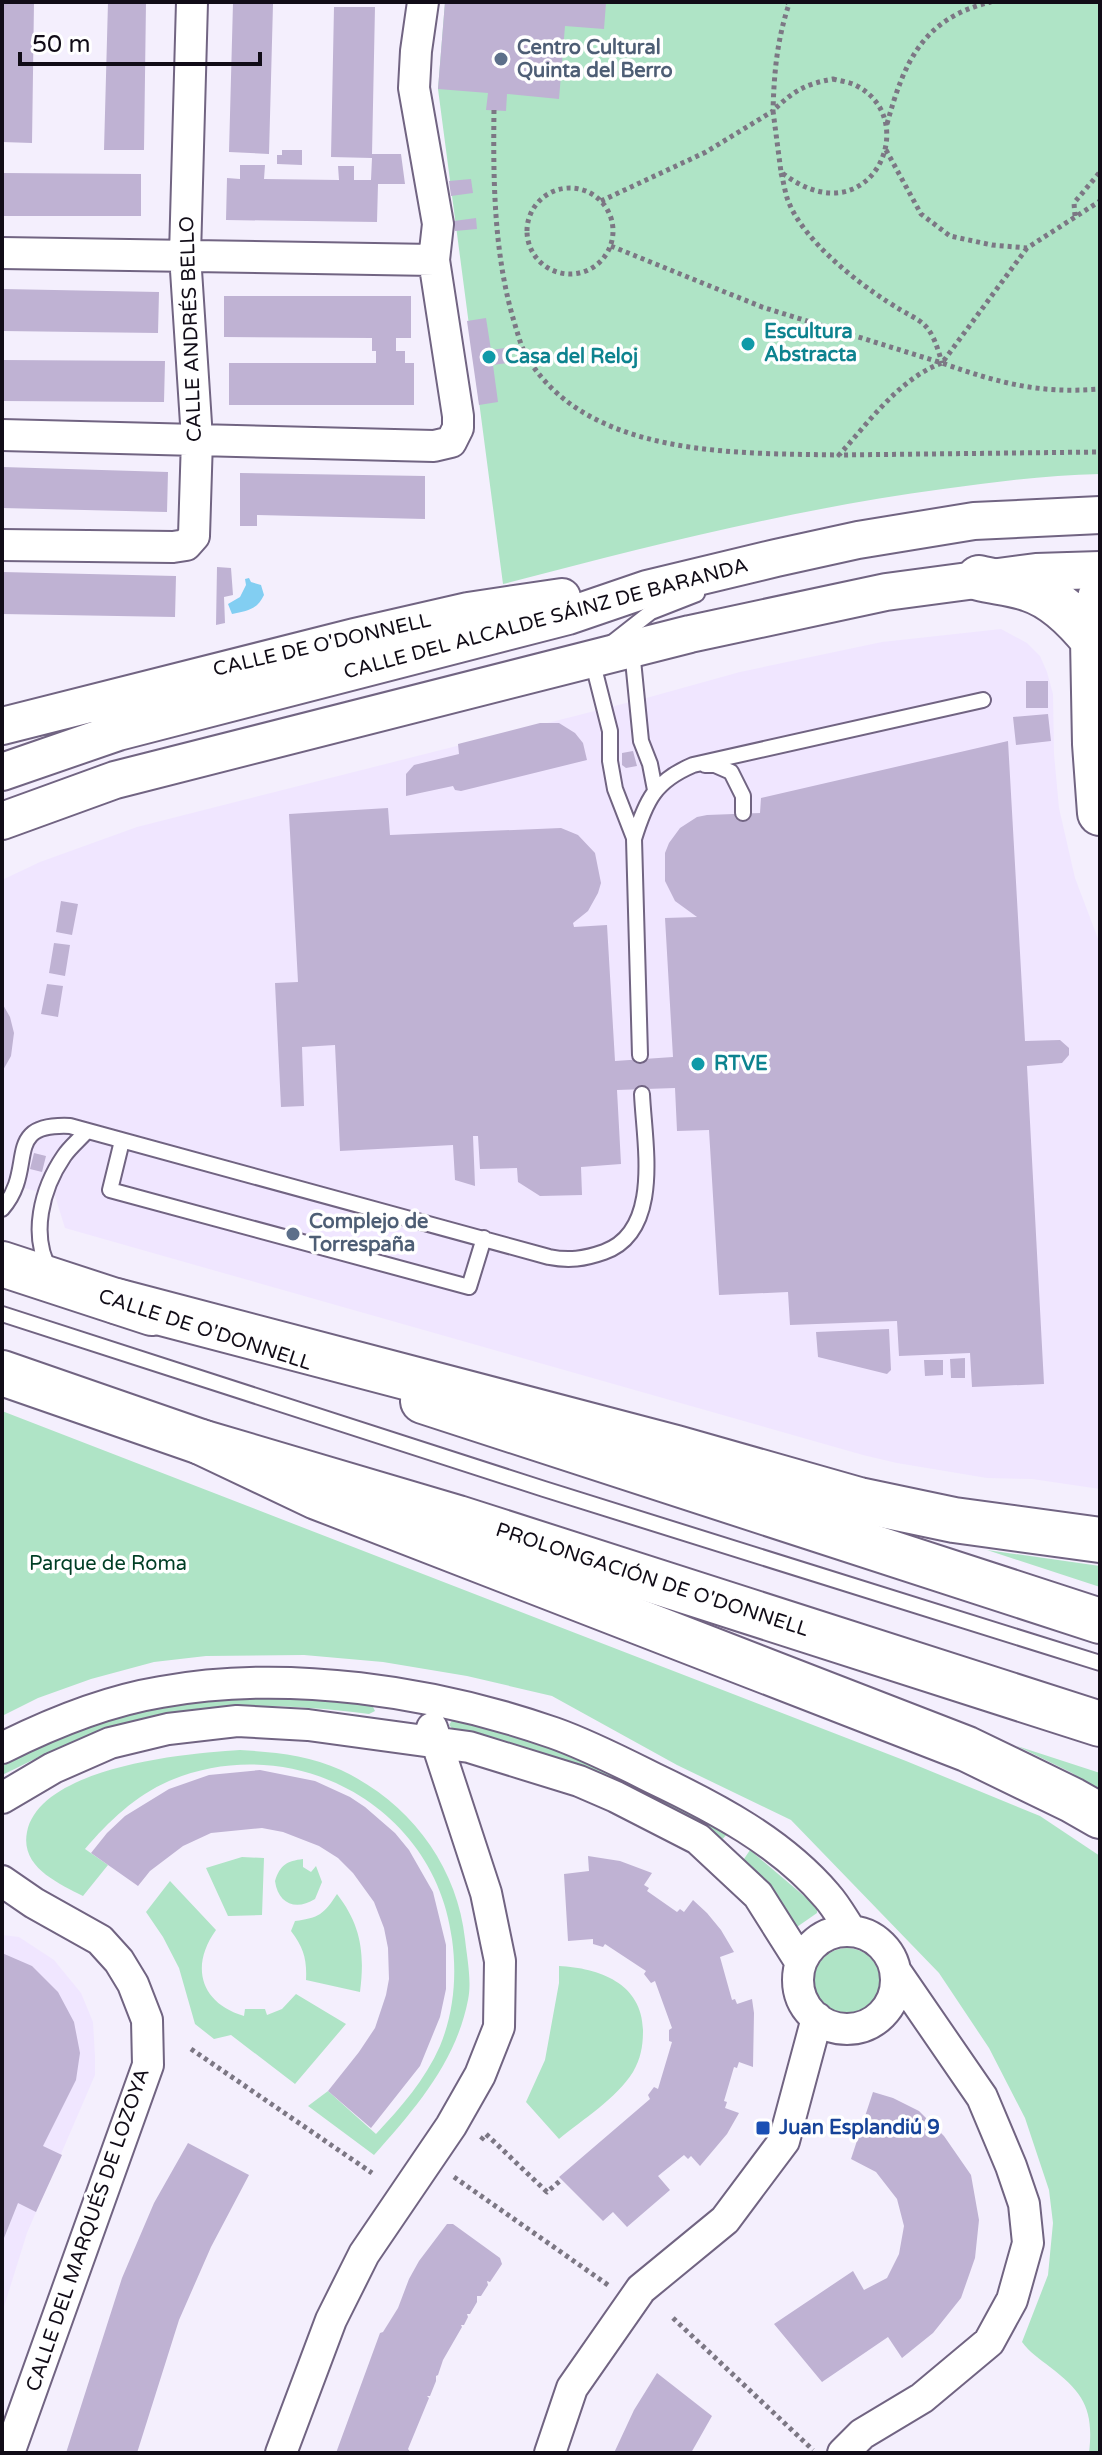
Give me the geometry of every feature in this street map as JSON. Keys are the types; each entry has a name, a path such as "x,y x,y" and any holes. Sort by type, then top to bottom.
{"main road":[{"path":"979,578 1030,589 1055,603 1078,622 1096,619 1095,744 1100,813"},
{"name":"CALLE DE O'DONNELL","path":"2,1264 1100,1621"},
{"path":"116,1301 676,1448 859,1500 954,1520 1100,1540"},
{"path":"2,1373 201,1442 317,1497 967,1749 1100,1816"},
{"name":"PROLONGACIÓN DE O'DONNELL","path":"201,1442 458,1518 1100,1724"}],"street":[{"name":"CALLE ANDRÉS BELLO","path":"2,545 173,547 186,545 194,536 197,439 185,255 192,2"},
{"path":"2,435 434,446 451,442 458,428 458,416 434,260 438,224 414,88 423,2"},
{"path":"2,253 434,260"},
{"name":"CALLE DEL ALCALDE SÁINZ DE BARANDA","path":"2,772 118,732 568,616 647,589 858,540 974,521 1100,515"},
{"path":"2,821 115,780 690,634 886,592 1036,572 1100,570"},
{"name":"CALLE DE O'DONNELL","path":"2,726 201,674 468,611 647,589"},
{"path":"2,1748 97,1708 161,1692 239,1684 319,1686 394,1693 469,1709 554,1734 715,1808 781,1852 827,1896 851,1931"},
{"path":"281,2453 331,2320 364,2254 451,2126 480,2075 499,2027 500,1961 486,1893 438,1741 417,1706 394,1693"},
{"path":"2,1798 53,1768 110,1743 168,1729 237,1721 308,1725 469,1747 579,1781 698,1839 758,1895 801,1963"},
{"name":"CALLE DEL MARQUÉS DE LOZOYA","path":"2,1881 100,1940 119,1961 133,1984 147,2020 148,2065 9,2453"},
{"path":"843,2453 862,2434 922,2398 989,2342 1012,2300 1028,2243 1024,2204 982,2097 875,1939 851,1931 826,1936 816,1943 801,1963 798,1983 804,2003 817,2018 831,2026 848,2028 864,2026 879,2017 890,2004 896,1972"},
{"path":"550,2453 572,2388 641,2289 725,2220 784,2141 817,2018"}],"lane":[{"path":"794,569 809,565 858,540"},
{"path":"634,839 615,789 610,761 610,731 592,660 629,626 651,612 708,591"},
{"path":"632,650 641,741 655,790"},
{"path":"640,1055 634,839 644,805 655,790 672,774 693,765 983,700"},
{"path":"693,765 715,765 731,772 743,796 743,813"},
{"path":"2,1209 19,1177 21,1144 30,1130 42,1126 70,1126 568,1260 610,1250 628,1235 639,1220 646,1192 642,1094"},
{"path":"58,1282 48,1266 42,1247 40,1213 54,1172 66,1153 86,1132"},
{"path":"122,1141 110,1190 439,1279 469,1287 484,1238"},
{"path":"2,1314 1100,1663"}],"path":[{"path":"781,172 813,192 835,194 852,190 868,180 886,150 886,125 899,80 917,48 947,19 970,7 991,2"},
{"path":"788,3 779,34 773,111 781,172 789,204 804,227 840,266 888,303 919,318 934,338 942,363"},
{"path":"601,201 706,152 773,111 808,83 833,79 857,86 876,102 886,125"},
{"path":"494,110 499,249 510,310 525,354 547,385 579,409 633,436 743,453 1100,452"},
{"path":"886,150 921,214 950,236 992,245 1027,248"},
{"path":"1075,216 1074,203 1100,172"},
{"path":"575,188 589,192 601,201 612,222 611,246 592,269 578,274 563,274 548,269 537,260 529,247 526,232 529,217 536,204 560,189 575,188"},
{"path":"839,455 905,385 922,370 942,363 1027,248 1100,201"},
{"path":"611,246 762,307 979,376 1036,390 1100,389"},
{"path":"191,2049 372,2173"},
{"path":"479,2143 486,2134 547,2192 561,2180"},
{"path":"462,2165 453,2176 608,2285"},
{"path":"673,2318 817,2453"}],"shaded area":[{"name":"Complejo de Torrespaña","path":"1001,629 1027,643 1040,656 1047,672 1053,694 1059,808 1075,878 1100,944 1100,1489 1032,1479 987,1478 863,1455 65,1228 55,1196 5,1183 2,1187 2,880 40,862 137,827 740,672 882,642"},
{"path":"2,1935 19,1937 54,1960 81,1993 93,2022 95,2075 27,2233 2,2313"}],"green space":[{"path":"445,2 1100,2 1100,474 982,484 832,507 667,543 503,584 438,89"},
{"name":"Parque de Roma","path":"2,1411 906,1761 1040,1816 1100,1856 1100,2453 1089,2453 1090,2425 1079,2394 1022,2342 1048,2275 1053,2223 1049,2190 1025,2118 989,2048 939,1973 791,1820 677,1765 552,1696 467,1676 383,1662 304,1655 206,1656 154,1662 91,1679 38,1698 2,1716"},
{"path":"987,1550 1100,1566 1100,1587"},
{"path":"278,1697 372,1705 375,1711 369,1714 238,1706 172,1712 108,1728 2,1775 2,1766 25,1753 122,1715 208,1699"},
{"path":"453,1719 551,1748 651,1789 727,1834 720,1842 622,1786 548,1755 453,1729 449,1725"},
{"path":"1017,1746 1100,1773 1100,1792 1072,1773"},
{"path":"240,1750 278,1753 316,1761 366,1783 408,1818 426,1839 452,1886 460,1912 469,1970 469,1993 462,2023 432,2084 374,2155 308,2106 328,2091 376,2134 412,2093 434,2058 448,2020 454,1980 452,1939 440,1892 418,1850 387,1816 350,1790 308,1773 263,1765 216,1767 157,1787 113,1819 85,1849 108,1865 83,1896 43,1872 29,1855 27,1832 38,1810 58,1792 86,1778 152,1760"},
{"path":"750,1850 817,1907 817,1913 794,1929 742,1862"},
{"path":"242,1857 264,1858 262,1915 228,1916 206,1868"},
{"path":"303,1859 303,1867 311,1872 316,1866 322,1882 315,1899 295,1905 284,1900 275,1881 285,1865"},
{"path":"170,1881 216,1930 203,1957 202,1970 209,1993 217,2002 244,2016 245,2009 265,2009 267,2015 282,2009 296,1994 346,2024 295,2084 231,2035 214,2039 195,2024 179,1968 146,1912"},
{"path":"337,1894 351,1917 359,1940 362,1965 360,1992 306,1980 304,1954 291,1931 295,1921 320,1914"},
{"path":"841,1948 853,1948 865,1953 875,1963 880,1981 878,1994 865,2009 853,2014 841,2014 829,2009 819,1999 814,1987 814,1975 819,1963 829,1953"},
{"path":"559,1966 589,1970 616,1981 635,2000 643,2030 640,2057 626,2082 559,2139 526,2102 545,2060 559,1983"}],"water":[{"path":"249,578 251,582 261,585 264,595 255,607 232,614 228,604 240,597 246,585 245,579"}],"building":[{"path":"2,2 34,2 32,143 2,142"},
{"path":"108,2 146,2 144,150 104,150"},
{"name":"Centro Cultural Quinta del Berro","path":"445,2 606,3 604,29 565,26 559,99 507,94 506,111 486,110 488,93 438,89"},
{"path":"233,3 273,4 269,154 229,152"},
{"path":"334,7 375,7 372,154 401,154 405,184 378,184 377,222 226,220 227,178 240,179 240,165 265,165 264,179 339,180 338,166 354,166 354,180 371,180 372,158 331,157"},
{"path":"282,150 302,150 302,165 277,164 277,155 282,155"},
{"path":"2,173 141,174 141,216 2,216"},
{"path":"471,179 473,193 451,196 449,181"},
{"path":"476,218 477,229 455,231 454,221"},
{"path":"2,289 159,292 158,333 2,331"},
{"path":"224,296 411,296 411,338 396,338 396,351 405,351 405,363 414,363 414,405 229,405 229,363 376,363 376,351 372,351 372,338 224,337"},
{"name":"Casa del Reloj","path":"486,318 491,350 505,348 507,363 493,365 498,402 479,405 467,321"},
{"path":"2,360 165,361 164,402 2,401"},
{"path":"2,467 168,472 167,512 2,508"},
{"path":"240,473 425,476 425,519 257,515 257,526 240,526"},
{"path":"217,567 231,568 233,595 224,597 225,623 216,625"},
{"path":"2,572 176,576 175,617 2,614"},
{"path":"1026,681 1048,681 1048,708 1026,708"},
{"path":"1048,714 1051,741 1016,745 1013,717"},
{"path":"540,723 559,723 575,733 583,743 587,760 461,791 453,786 406,796 406,774 414,765 459,754 458,744"},
{"name":"RTVE","path":"1008,741 1025,1041 1060,1040 1069,1048 1069,1055 1062,1063 1027,1066 1044,1384 972,1387 970,1353 899,1356 897,1321 790,1325 788,1292 719,1295 709,1130 677,1131 675,1088 617,1090 621,1164 581,1167 582,1195 540,1196 518,1182 517,1168 480,1169 478,1136 473,1136 475,1186 455,1180 453,1145 340,1151 335,1045 302,1047 304,1106 281,1107 275,983 298,982 289,814 388,808 390,835 561,828 578,835 595,853 601,883 588,911 573,923 574,927 607,925 615,1061 673,1057 665,918 697,917 675,901 665,881 665,853 680,828 697,817 707,815 760,813 761,798"},
{"path":"633,751 637,766 626,768 622,765 622,753"},
{"path":"61,901 78,904 72,935 56,932"},
{"path":"54,943 70,945 65,976 49,973"},
{"path":"47,984 63,986 58,1017 41,1014"},
{"path":"2,1003 14,1033 11,1056 2,1072"},
{"path":"34,1153 46,1156 42,1172 30,1169"},
{"path":"889,1329 891,1370 887,1374 818,1357 816,1332"},
{"path":"965,1358 965,1378 951,1378 950,1359"},
{"path":"924,1360 943,1360 943,1375 925,1376"},
{"path":"260,1770 315,1781 365,1807 409,1850 433,1892 446,1945 446,1989 440,2017 420,2066 371,2128 328,2091 375,2028 389,1979 388,1948 374,1902 338,1858 319,1846 283,1832 262,1828 211,1833 183,1846 150,1871 138,1886 91,1853 125,1816 169,1789 209,1775"},
{"path":"588,1856 620,1861 652,1873 644,1885 649,1888 647,1891 677,1912 680,1909 684,1912 693,1900 707,1913 734,1952 720,1957 732,2000 735,1999 737,2004 752,1999 754,2013 753,2067 739,2062 737,2068 734,2067 724,2101 727,2102 725,2108 739,2113 727,2134 700,2166 691,2156 688,2159 684,2155 658,2176 670,2190 627,2227 613,2212 603,2221 559,2177 650,2099 648,2095 654,2087 658,2089 672,2042 669,2041 669,2030 672,2028 655,1981 651,1983 644,1974 646,1971 605,1944 603,1947 593,1944 593,1939 568,1941 564,1874 589,1871"},
{"path":"2,1953 32,1966 58,1992 74,2022 80,2053 76,2080 43,2146 62,2155 36,2212 18,2203 2,2243"},
{"path":"873,2092 919,2111 944,2136 971,2175 979,2220 975,2258 961,2298 933,2333 902,2358 888,2337 822,2382 774,2324 853,2271 864,2290 887,2278 899,2254 904,2226 897,2199 876,2172 851,2159"},
{"path":"188,2143 249,2175 211,2247 179,2320 137,2453 66,2453 122,2278 154,2203"},
{"path":"447,2224 453,2224 500,2258 502,2264 490,2282 487,2281 488,2285 481,2296 477,2296 477,2302 467,2314 464,2325 461,2325 443,2360 408,2449 411,2453 336,2453 380,2333 398,2308 419,2261"},
{"path":"657,2373 712,2416 691,2453 614,2453 634,2410"}],"place":[{"name":"Centro Cultural Quinta del Berro","path":"501,59"},
{"name":"Escultura Abstracta","path":"748,344"},
{"name":"Casa del Reloj","path":"489,357"},
{"name":"RTVE","path":"698,1064"},
{"name":"Complejo de Torrespaña","path":"293,1234"},
{"name":"Juan Esplandiú 9","path":"763,2128"}]}
